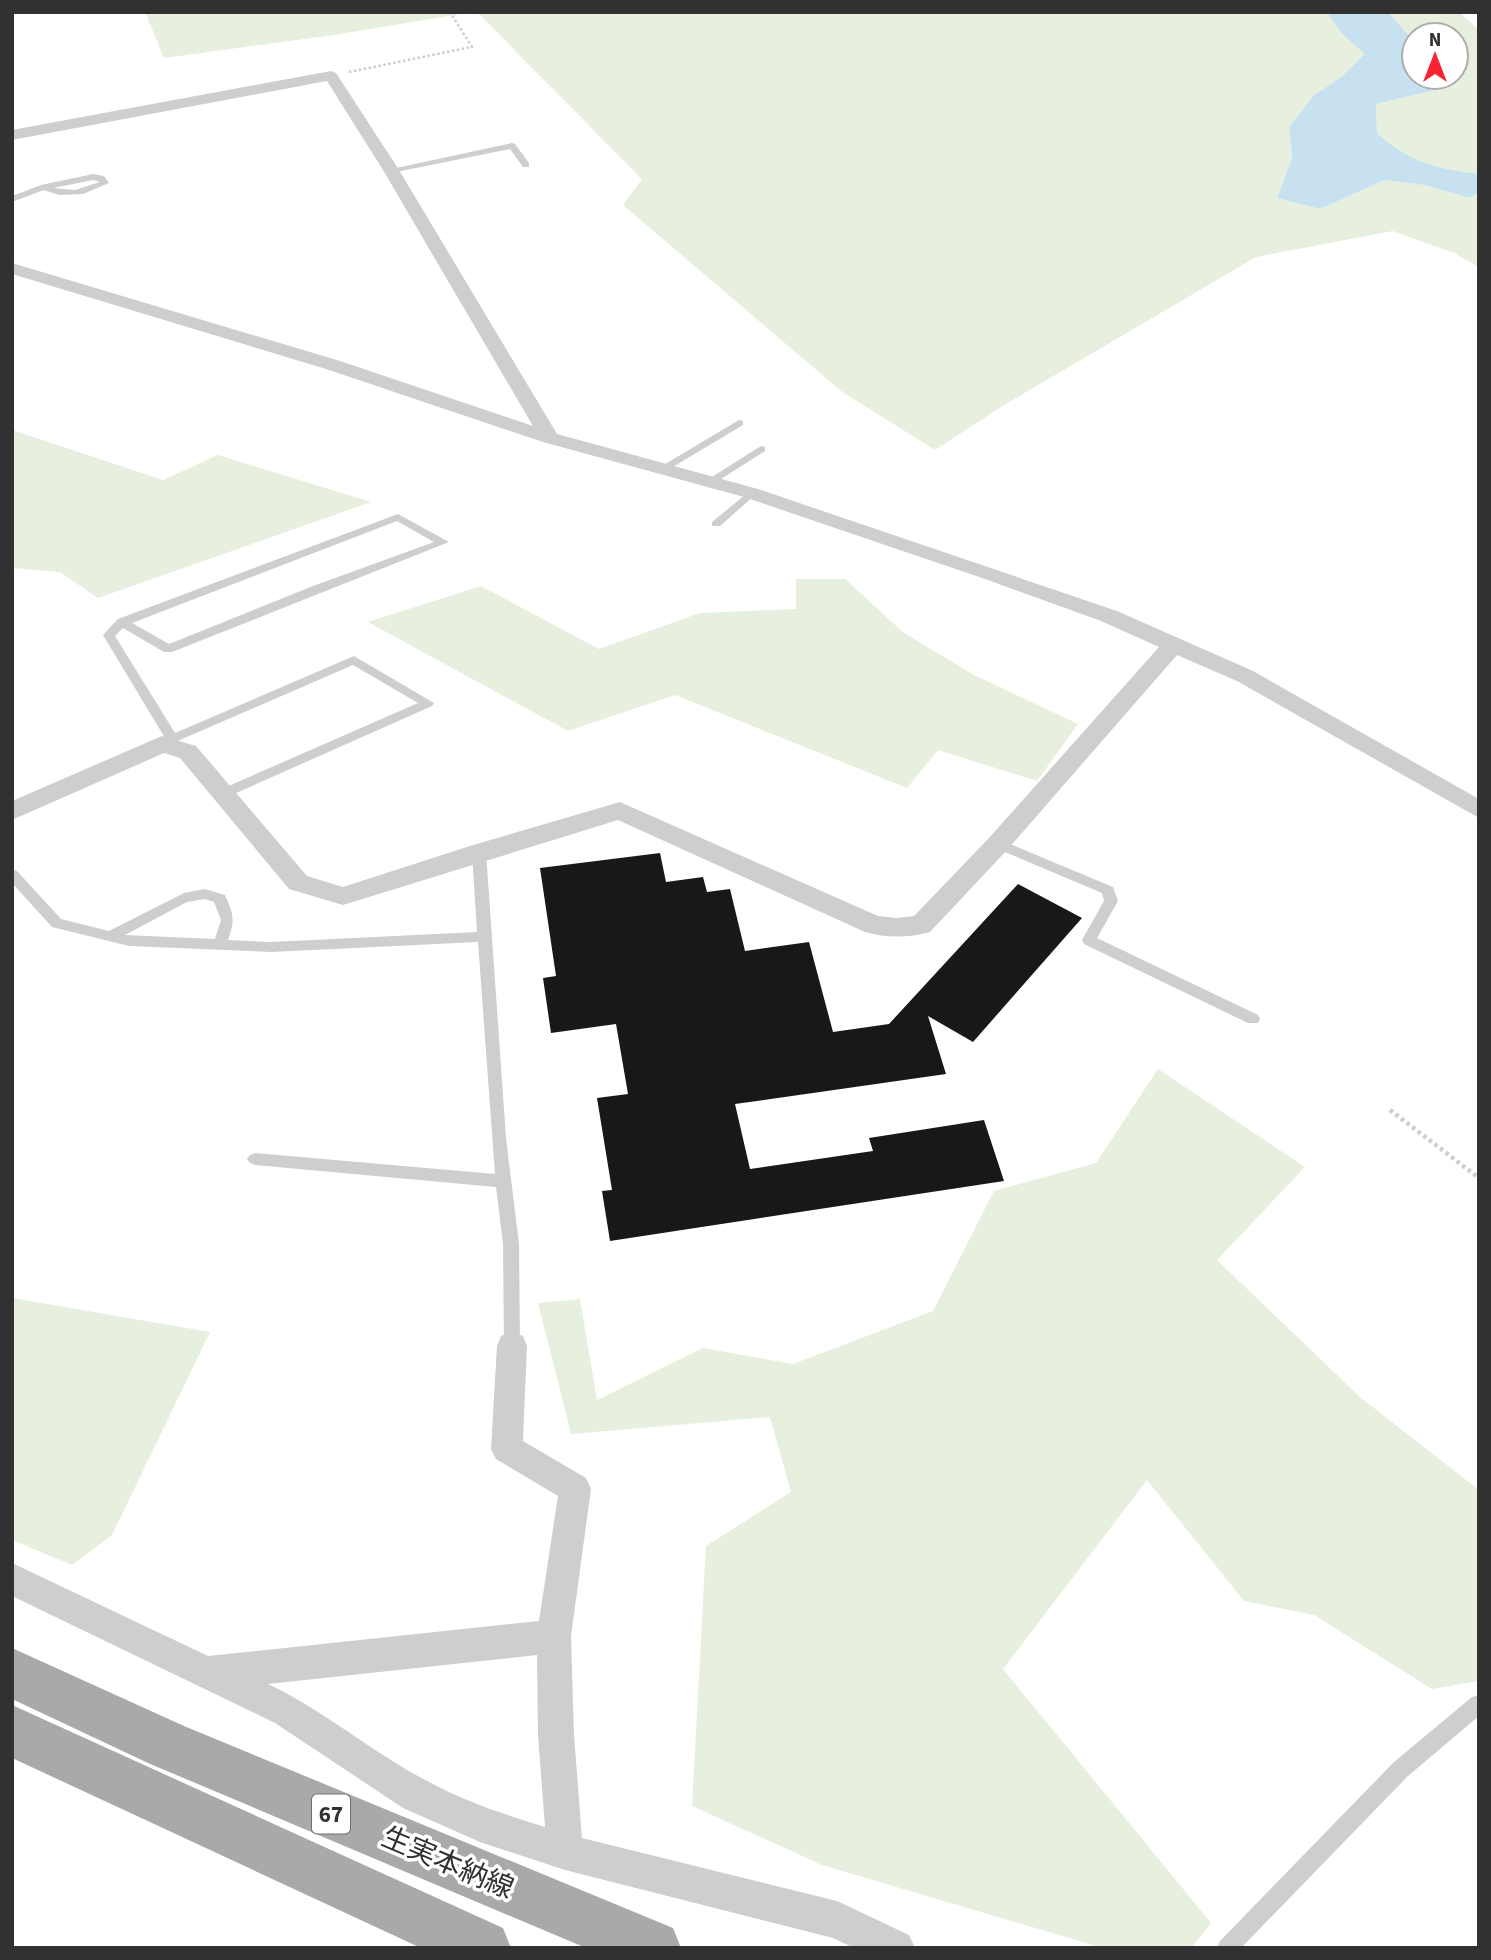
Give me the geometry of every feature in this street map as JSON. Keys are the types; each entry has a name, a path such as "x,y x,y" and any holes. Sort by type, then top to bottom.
{"main road":[{"name":"生実本納線","path":"12,1673 166,1745 653,1948"},
{"name":"67","path":"12,1731 483,1948"}],"street":[{"path":"12,135 331,76 391,170 550,438"},
{"path":"12,268 333,365 550,438 751,493 996,575 1108,616 1245,676 1410,768 1479,810"},
{"path":"12,811 167,741 188,752 298,883 344,896 479,852 620,811 874,925 897,928 921,925 998,844 1174,644"},
{"path":"512,1346 507,1450 575,1489 554,1636 556,1735 565,1852"},
{"path":"12,1578 287,1711 416,1795 493,1829 565,1852 837,1920 896,1948"},
{"path":"208,1673 554,1636"}],"lane":[{"path":"391,170 512,146 526,165"},
{"path":"12,199 44,187 93,177 101,177 105,183 91,189 61,193 44,187"},
{"path":"662,469 738,423"},
{"path":"709,482 761,449"},
{"path":"716,524 751,493"},
{"path":"122,622 168,649 443,542 398,517 122,622 109,635 167,741 354,660 428,703 222,794"},
{"path":"998,844 1108,890 1111,901 1088,940 1253,1020"},
{"path":"479,852 498,1138 511,1244 512,1346"},
{"path":"12,874 57,923 129,941 271,947 485,937"},
{"path":"109,937 184,898 205,894 220,899 228,920 220,945"},
{"path":"255,1158 503,1181"},
{"path":"1227,1948 1401,1769 1479,1704"}],"path":[{"path":"331,76 472,47 450,12"},
{"path":"1390,1110 1479,1178"}],"green space":[{"path":"145,12 473,12 334,35 164,58"},
{"path":"477,12 1327,12 1341,33 1366,54 1340,78 1314,95 1289,127 1292,158 1277,198 1320,209 1385,180 1424,185 1470,198 1479,192 1479,267 1454,253 1393,231 1256,257 1004,405 935,450 841,391 623,205 642,179"},
{"path":"1388,12 1459,12 1469,21 1400,21 1400,25"},
{"path":"1470,22 1479,30 1479,174 1424,163 1389,143 1377,133 1376,104 1431,91 1470,91"},
{"path":"12,430 163,480 218,455 371,502 98,598 60,572 12,568"},
{"path":"796,579 845,579 904,633 974,675 1078,724 1037,781 938,750 907,788 675,695 568,731 368,622 481,586 599,649 700,613 796,609"},
{"path":"1158,1069 1305,1167 1217,1260 1361,1398 1479,1490 1479,1681 1432,1689 1314,1615 1244,1601 1147,1480 1003,1669 1211,1923 1191,1948 1103,1948 822,1865 692,1806 706,1546 791,1492 770,1417 571,1434 538,1303 580,1299 597,1400 703,1348 793,1364 933,1311 994,1191 1096,1163"},
{"path":"12,1298 210,1332 112,1535 72,1565 12,1540"}],"water":[{"path":"1327,12 1388,12 1400,25 1400,91 1431,91 1376,104 1377,133 1400,151 1424,162 1449,170 1479,174 1479,192 1470,198 1424,185 1385,180 1320,209 1277,198 1292,158 1289,127 1314,95 1340,78 1365,54 1341,33"}],"building":[{"path":"660,853 666,882 703,877 707,892 730,889 745,951 809,942 833,1032 889,1024 1018,884 1082,918 973,1042 928,1016 946,1074 735,1104 750,1169 873,1151 869,1138 984,1120 1004,1181 610,1241 602,1191 612,1190 597,1098 628,1094 616,1024 551,1033 543,978 556,976 540,868"}]}
